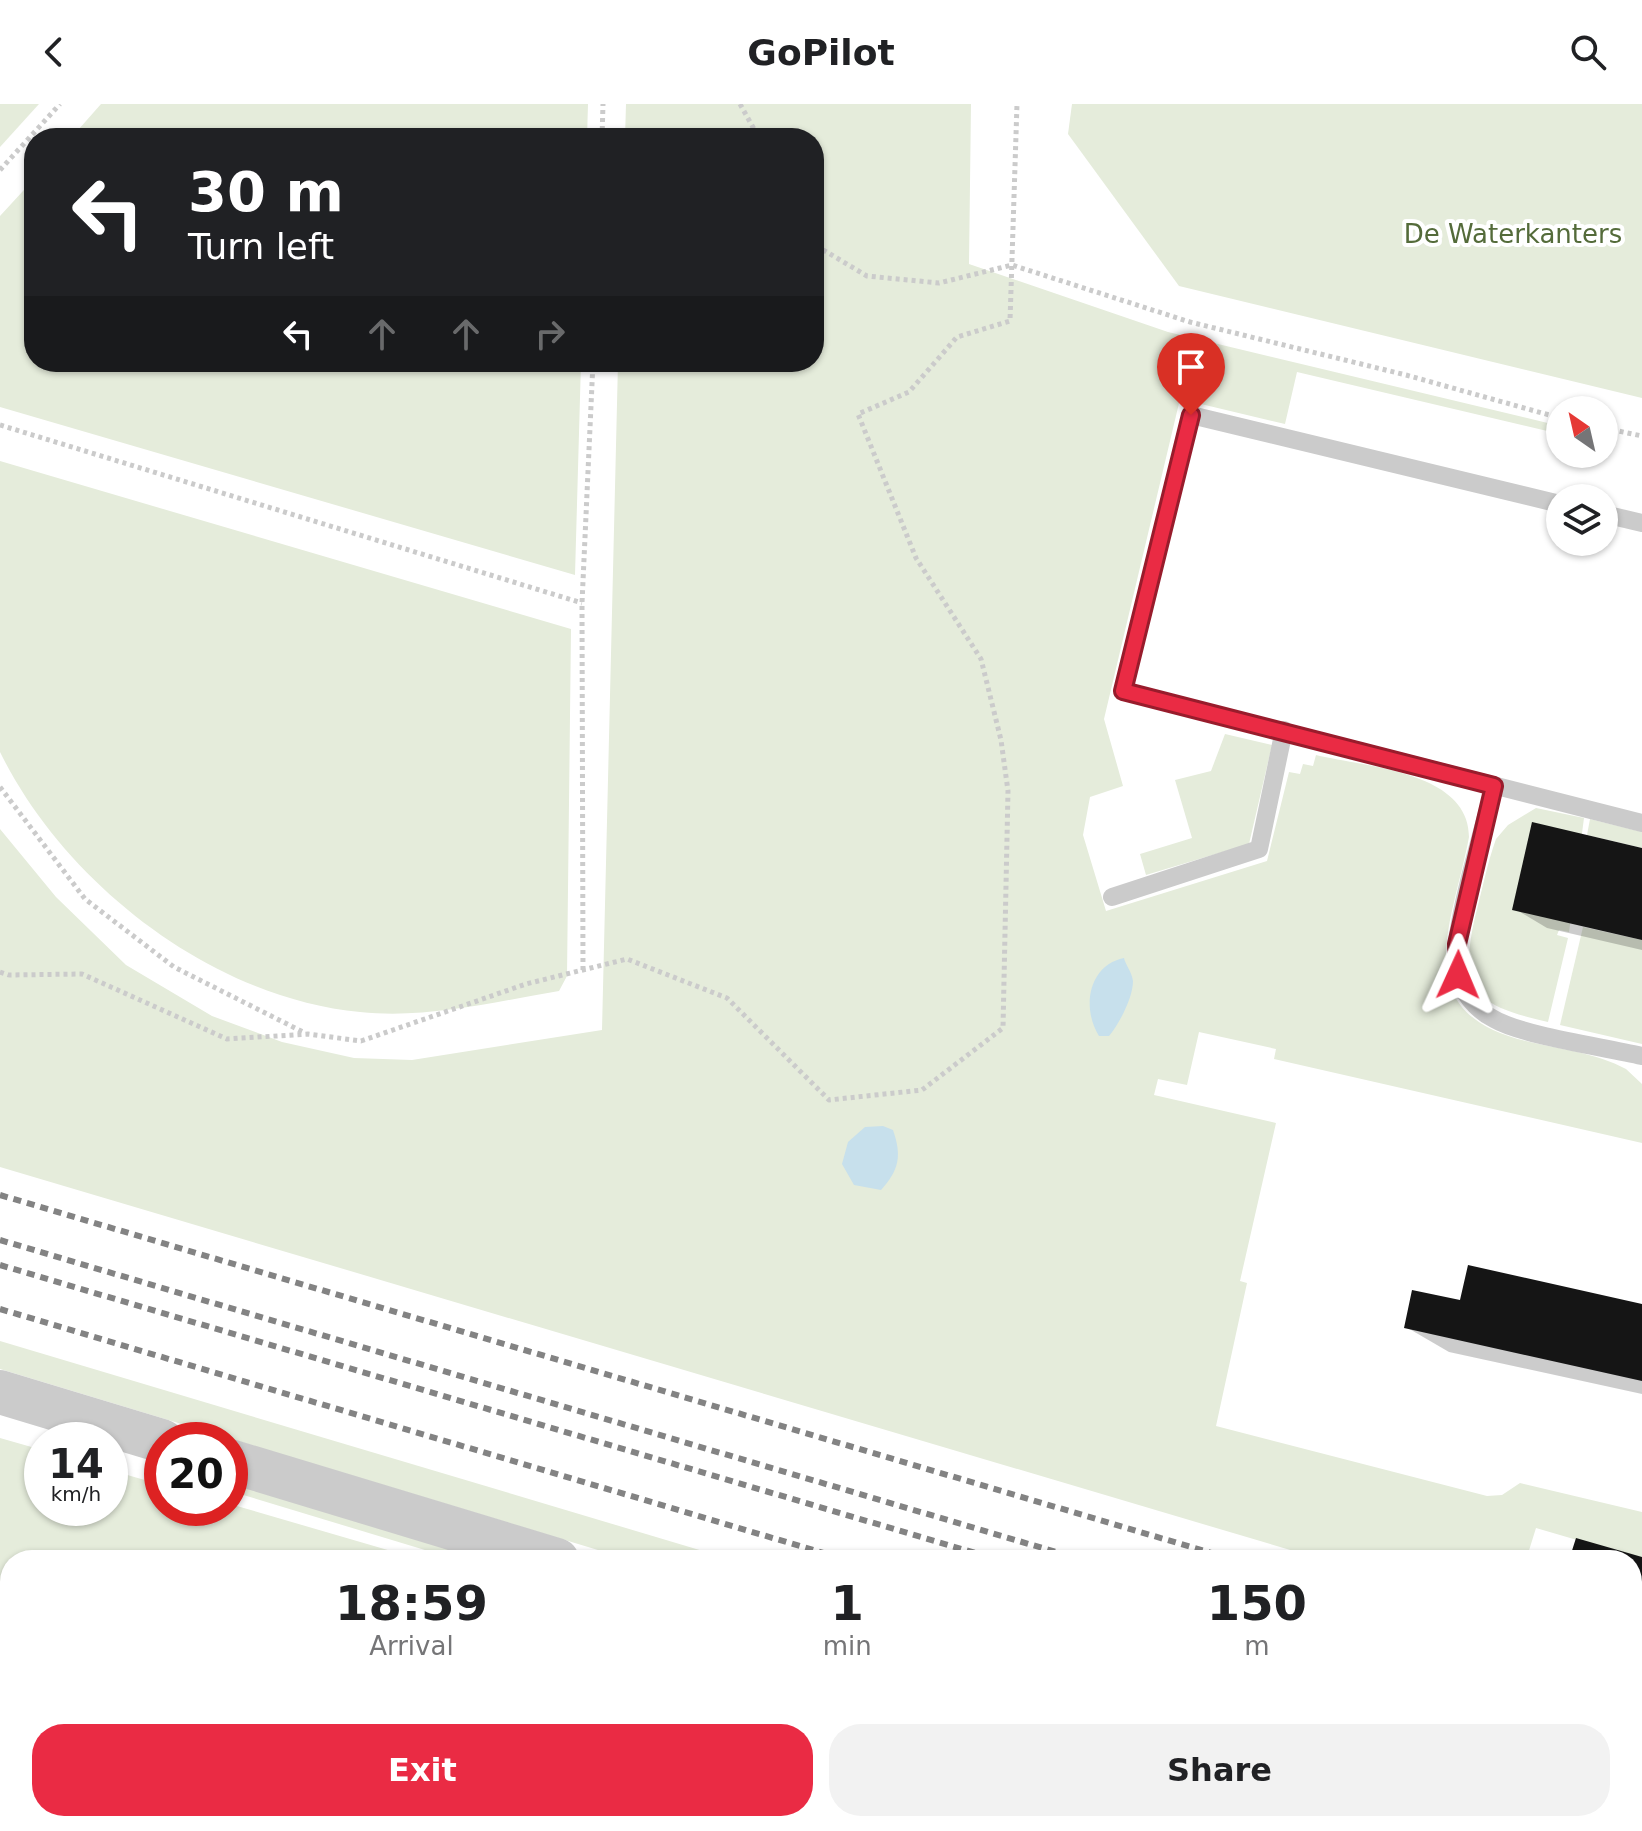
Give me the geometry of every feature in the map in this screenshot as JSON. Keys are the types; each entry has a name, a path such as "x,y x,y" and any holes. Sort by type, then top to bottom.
{"street":[{"path":"0,1392 144,1436"},
{"path":"248,1466 524,1550"}],"lane":[{"path":"1546,501 1191,415 1123,691 1642,823"},
{"path":"1618,517 1642,523"},
{"path":"1112,897 1259,849 1284,730"},
{"path":"1494,786 1457,944 1458,975 1462,986 1482,1011 1507,1025 1642,1056"}],"path":[{"path":"38,128 60,104"},
{"path":"602,128 603,104"},
{"path":"740,104 753,128"},
{"path":"0,972 9,975 82,974 227,1039 308,1034 361,1041 526,984 627,959 727,998 829,1100 922,1090 1003,1028 1008,791 1001,740 981,659 916,558 858,414 909,392 957,337 1010,321 1017,104"},
{"path":"0,170 24,144"},
{"path":"824,250 867,276 939,283 1012,265 1190,322 1546,414"},
{"path":"583,970 582,603 593,372"},
{"path":"0,425 582,603"},
{"path":"1618,431 1642,436"},
{"path":"0,787 85,899 174,967 308,1034"}],"green space":[{"path":"0,104 39,104 0,147"},
{"path":"101,104 588,104 587,128 80,128"},
{"path":"626,104 971,104 969,264 1168,332 1546,423 1546,431 1297,372 1285,424 1180,399 1104,719 1123,786 1090,797 1083,835 1106,911 1267,861 1289,772 1300,774 1303,764 1313,766 1316,755 1411,776 1434,785 1452,798 1464,815 1469,837 1448,932 1446,961 1451,987 1464,1009 1488,1027 1526,1041 1603,1059 1626,1069 1642,1084 1642,1143 1274,1059 1276,1049 1199,1032 1187,1085 1158,1079 1154,1095 1276,1123 1240,1281 1247,1283 1216,1426 1487,1496 1502,1495 1520,1483 1642,1512 1642,1550 1611,1550 1536,1528 1529,1550 1290,1550 0,1167 0,829 56,897 126,965 212,1016 282,1042 354,1058 412,1060 602,1030 618,372 824,372 824,128 625,128"},
{"name":"De Waterkanters","path":"1072,104 1642,104 1642,398 1179,286 1068,134"},
{"path":"24,190 24,372 581,372 575,575 0,407 0,216"},
{"path":"0,461 571,629 567,976 559,991 410,1013 360,1012 305,1002 250,984 198,958 149,926 103,889 63,846 28,800 0,752"},
{"path":"1225,734 1272,745 1249,844 1146,875 1140,854 1192,838 1175,780 1211,771"},
{"path":"1536,808 1584,818 1569,932 1559,930 1557,935 1568,938 1548,1022 1489,1002 1478,992 1469,963 1475,917 1496,839 1508,825"},
{"path":"1590,819 1642,832 1642,848 1587,835"},
{"path":"1583,927 1642,940 1642,1044 1560,1025"},
{"path":"0,1341 700,1550 598,1550 248,1444 248,1422 175,1422 0,1369"},
{"path":"0,1438 24,1445 24,1526 128,1526 128,1475 144,1480 144,1526 248,1526 248,1509 388,1550 0,1550"},
{"path":"248,1488 451,1550 425,1550 248,1496"}],"water":[{"path":"1124,958 1133,981 1131,995 1109,1036 1099,1036 1090,1013 1092,989 1103,969"},
{"path":"883,1126 893,1130 896,1139 898,1155 892,1176 881,1190 854,1185 842,1164 848,1142 865,1127"}],"building":[{"path":"1532,822 1642,848 1642,940 1512,910"},
{"path":"1468,1265 1642,1304 1642,1381 1404,1328 1412,1290 1460,1300"},
{"path":"1576,1538 1618,1550 1572,1550"}],"railway":[{"path":"0,1195 1201,1550"},
{"path":"0,1240 1049,1550"},
{"path":"0,1265 965,1550"},
{"path":"0,1309 813,1550"}],"route":[{"path":"1191,415 1123,691 1494,786 1457,944 1458,975"}]}
